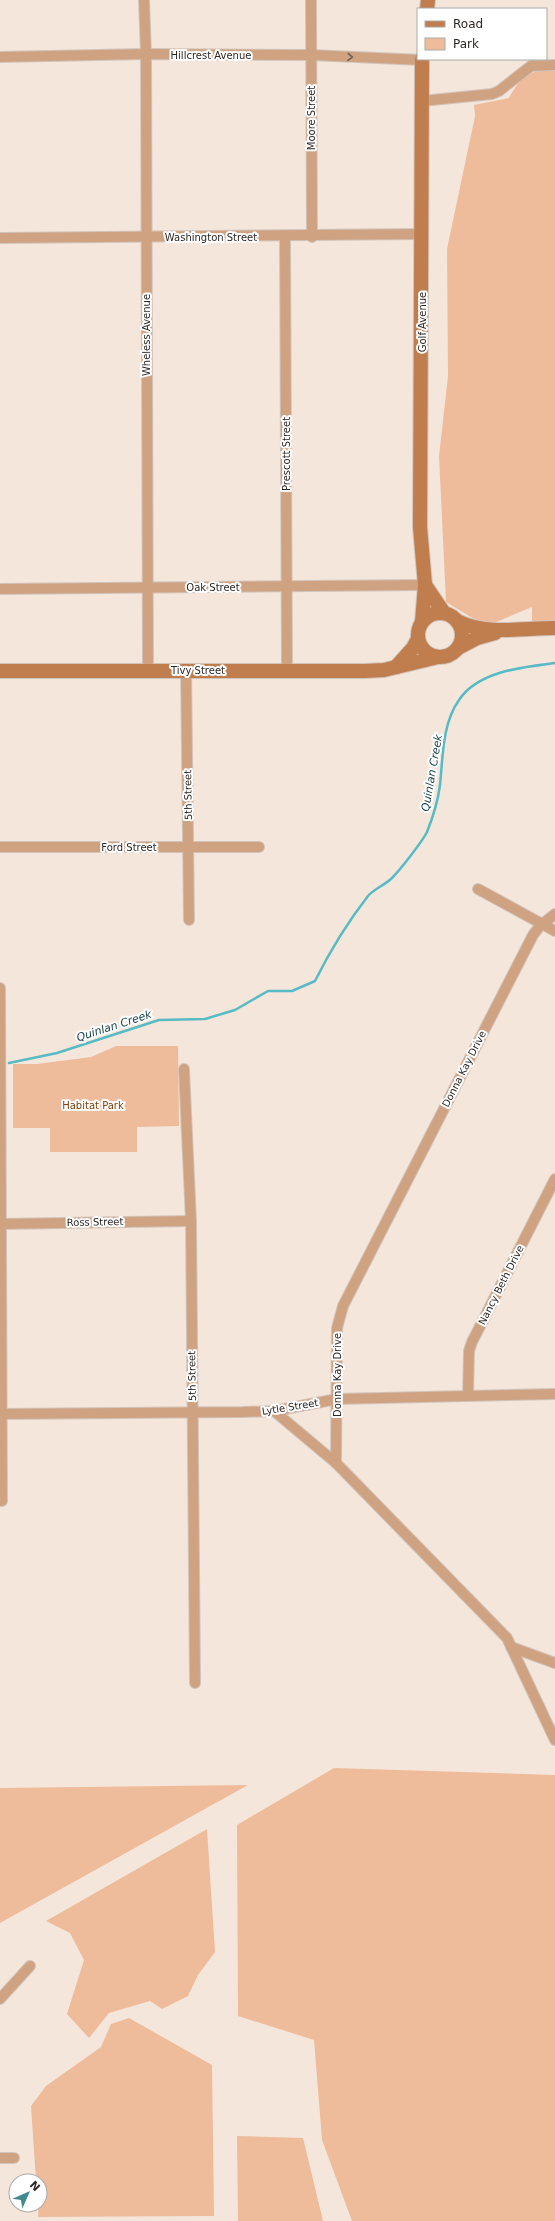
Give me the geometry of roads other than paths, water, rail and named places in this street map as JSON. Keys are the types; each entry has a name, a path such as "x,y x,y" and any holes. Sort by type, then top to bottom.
{"main road":[{"name":"Golf Avenue","path":"422,60 420,527 426,585 422,622"},
{"name":"Golf Avenue","path":"426,585 444,613"},
{"path":"499,631 477,638 458,648 452,654 438,657 425,652 418,639 417,632 422,622 433,614 444,613 468,627 499,631 555,628"},
{"path":"457,620 462,636 458,648"},
{"path":"396,667 413,648 418,639"},
{"name":"Tivy Street","path":"0,675 186,670 365,671 396,667 438,657"}],"street":[{"name":"Wheless Avenue","path":"144,0 146,54 148,671"},
{"name":"Moore Street","path":"311,0 312,237"},
{"name":"Hillcrest Avenue","path":"0,57 146,54 311,55 417,60"},
{"path":"422,101 492,94 499,91 531,66 555,65"},
{"name":"Washington Street","path":"0,238 312,237 422,234"},
{"name":"Prescott Street","path":"286,237 287,671"},
{"name":"Oak Street","path":"0,589 426,585"},
{"name":"5th Street","path":"186,670 189,920"},
{"name":"Ford Street","path":"0,847 259,847"},
{"path":"478,889 555,931"},
{"name":"Donna Kay Drive","path":"336,1463 337,1328 343,1306 533,935 542,924 555,914"},
{"path":"0,988 2,1500"},
{"name":"5th Street","path":"184,1069 191,1221 195,1683"},
{"name":"Nancy Beth Drive","path":"468,1396 469,1351 472,1342 555,1180"},
{"name":"Ross Street","path":"1,1224 191,1221"},
{"name":"Lytle Street","path":"1,1414 274,1411 337,1399 555,1394"},
{"path":"274,1411 336,1463 507,1638 555,1740"},
{"path":"511,1646 555,1663"},
{"path":"0,1999 30,1966"},
{"path":"0,2158 14,2158"}],"waterway":[{"name":"Quinlan Creek","path":"9,1063 57,1053 159,1020 205,1019 235,1010 268,991 292,991 315,981 339,937 360,906 370,894 396,874 416,849 427,832 435,809 439,791 446,730 453,709 459,700 467,690 489,677 502,672 529,666 555,663"}],"park label":[{"name":"Habitat Park","path":"93,1105"}]}
